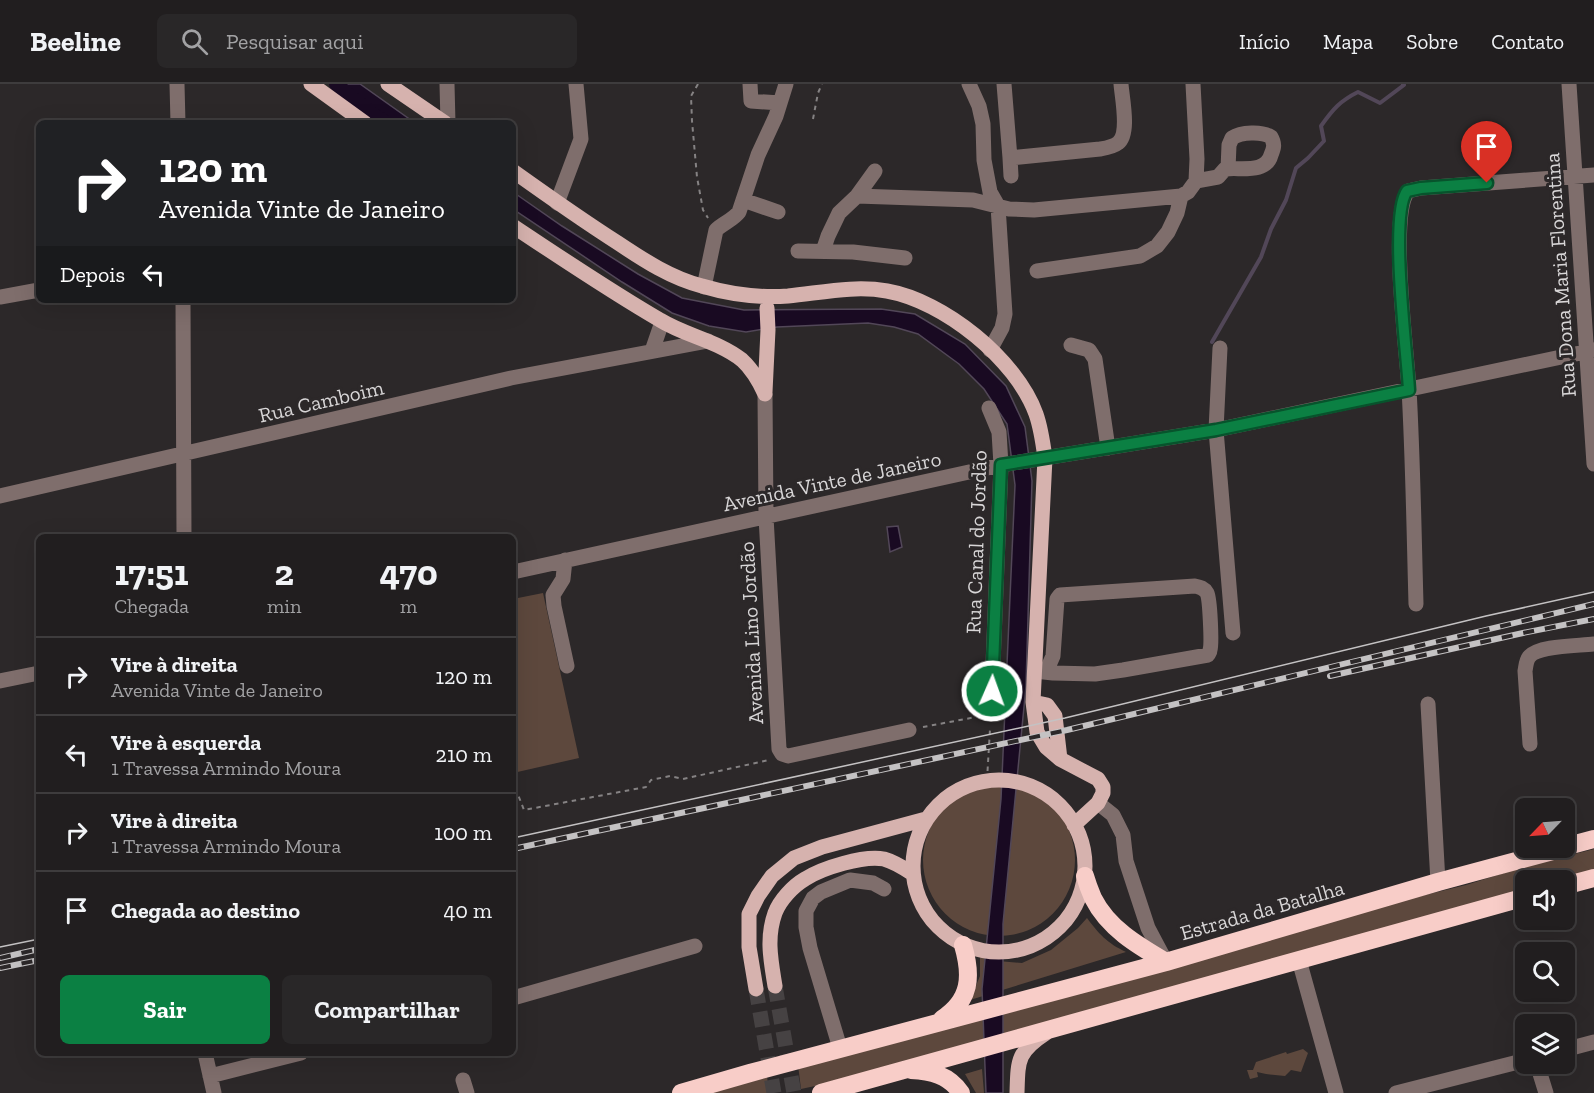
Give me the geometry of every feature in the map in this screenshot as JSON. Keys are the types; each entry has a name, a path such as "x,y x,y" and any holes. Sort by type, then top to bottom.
{"highway":[{"name":"Estrada da Batalha","path":"1575,844 1594,839"},
{"name":"Estrada da Batalha","path":"681,1093 939,1021 1166,962 1524,858"},
{"path":"1084,876 1094,899 1107,918 1132,942 1166,962"},
{"path":"1575,883 1594,878"},
{"path":"821,1093 1515,900"},
{"path":"939,1021 960,1005 967,987 971,948"},
{"path":"900,1070 937,1074 956,1086 961,1093"}],"main road":[{"path":"311,84 361,120"},
{"path":"388,84 442,120"},
{"path":"516,173 557,203 660,270 680,280 766,302 786,296 826,291 858,289 886,291 914,299 958,322 1011,371 1035,412 1042,435 1041,671 1033,702 1037,732 1046,747 1060,759 1101,782 1103,793 1098,804 1074,825"},
{"path":"516,228 662,322 708,341 732,354 748,366 765,394"},
{"name":"Avenida Lino Jordão","path":"765,394 768,330 766,302"},
{"path":"992,780 1023,783 1051,797 1063,808 1074,825 1083,848 1084,876 1079,899 1067,919 1050,936 1029,947 1007,952 971,948 944,933 929,916 918,896 913,874 913,855 917,837 936,806 964,786 992,780"},
{"path":"756,989 749,946 749,914 772,876 794,858 805,853 926,819"},
{"path":"775,986 769,951 770,930 776,911 789,892 803,880 813,874 856,860 883,859 913,874"},
{"path":"1017,1093 1019,1060 1032,1042 1051,1029"}],"street":[{"path":"177,84 178,120"},
{"path":"446,120 447,84"},
{"path":"557,203 581,140 576,84"},
{"path":"750,84 751,101 780,103"},
{"path":"704,287 716,230 739,212 758,155 776,116 786,84"},
{"path":"969,84 979,106 983,124 984,160 990,192 998,206 1005,314 1002,328 990,350"},
{"path":"1004,84 1011,176"},
{"path":"1010,158 1100,149 1119,143 1125,134 1121,84"},
{"path":"857,196 973,200 1009,209 1034,210 1181,196 1188,192 1196,181 1193,84"},
{"name":"Rua Dona Maria Florentina","path":"1569,84 1590,351 1594,464"},
{"path":"1196,181 1218,177 1228,169"},
{"path":"823,251 839,213 857,196 875,171"},
{"path":"1416,604 1409,390 1401,286 1400,226 1403,196 1407,191 1421,188 1594,175"},
{"path":"1037,271 1140,256 1156,246 1168,232 1181,196"},
{"path":"743,200 778,212"},
{"path":"798,251 853,252 905,258"},
{"path":"0,297 36,291"},
{"path":"183,303 184,534"},
{"path":"652,351 662,322"},
{"name":"Rua Camboim","path":"0,496 511,378 708,341"},
{"path":"1071,345 1089,350 1095,359 1108,448"},
{"path":"1220,348 1216,430 1233,633"},
{"name":"Avenida Vinte de Janeiro","path":"516,571 1004,464 1216,430 1590,351"},
{"name":"Avenida Lino Jordão","path":"765,394 766,517 777,726 779,749 782,754"},
{"name":"Rua Canal do Jordão","path":"989,408 999,432 1004,464 991,714"},
{"path":"565,561 564,579 554,595 554,606 567,666"},
{"path":"1195,586 1206,591 1209,603 1211,650 1208,654 1095,674 1041,671 1053,656 1057,599 1060,595 1195,586"},
{"path":"1530,744 1526,670 1530,655 1540,649 1594,644"},
{"path":"0,681 36,674"},
{"path":"1428,704 1438,882"},
{"path":"782,754 788,756 811,752 909,730"},
{"path":"1098,804 1113,815 1123,835 1126,861 1148,928 1166,962"},
{"path":"840,1048 810,948 806,911 813,898 821,892 850,880 873,883 884,889"},
{"path":"516,997 695,946"},
{"path":"1299,960 1336,1093"},
{"path":"1575,1047 1594,1042"},
{"path":"206,1056 214,1093"},
{"path":"210,1076 289,1056"},
{"path":"1396,1093 1515,1063"},
{"path":"1540,1074 1546,1093"}],"path":[{"path":"698,84 691,96 697,177 703,210 716,230"},
{"path":"813,119 822,84"},
{"path":"909,730 991,714 992,780"},
{"path":"516,792 524,810 646,787 651,780 670,776 683,779 763,762 782,754"}],"shaded area":[{"path":"334,84 360,84 411,120 385,120"},
{"path":"516,194 638,274 682,298 744,310 881,309 915,314 965,344 1006,386 1025,427 1032,481 1026,686 1003,924 1003,1093 986,1093 982,989 1001,799 1015,485 1007,424 984,389 959,364 918,334 868,323 777,327 746,332 709,326 672,313 516,211"},
{"path":"898,526 902,547 890,552 887,527"},
{"path":"543,593 579,758 516,772 516,598"},
{"path":"999,784 1028,789 1053,806 1070,831 1075,860 1070,889 1053,914 1028,931 999,936 970,931 945,914 928,889 923,860 928,831 945,806 970,789"},
{"path":"1594,849 1594,872 1575,877 1575,870 1515,870 1515,893 801,1089 798,1065 1392,903 1466,885 1520,868 1559,858 1575,858 1575,854"},
{"path":"1087,918 1104,938 1126,952 970,1000 980,976 980,957 1022,963 1051,950"},
{"path":"1303,1049 1308,1053 1301,1072 1291,1070 1285,1076 1257,1072 1258,1077 1250,1079 1247,1070 1253,1070 1256,1062"},
{"path":"982,1069 984,1093 976,1093 965,1074"},
{"path":"767,1076 769,1093 709,1093"}],"waterway":[{"path":"336,84 382,120"},
{"path":"1212,342 1261,257 1271,229 1286,200 1296,168 1324,141 1321,126 1325,120 1342,102 1358,92 1380,103 1403,84"}],"tunnel":[{"path":"775,986 794,1093"},
{"path":"756,989 774,1093"}],"tram line":[{"path":"516,837 1065,718 1594,592"},
{"path":"0,947 36,940"}],"railway":[{"path":"516,848 1067,730 1594,604"},
{"path":"1330,676 1594,619"},
{"path":"0,958 36,950"},
{"path":"0,968 36,961"}],"route":[{"path":"992,691 1001,465 1216,430 1409,390 1401,286 1400,226 1403,196 1407,191 1421,188 1487,183"}]}
